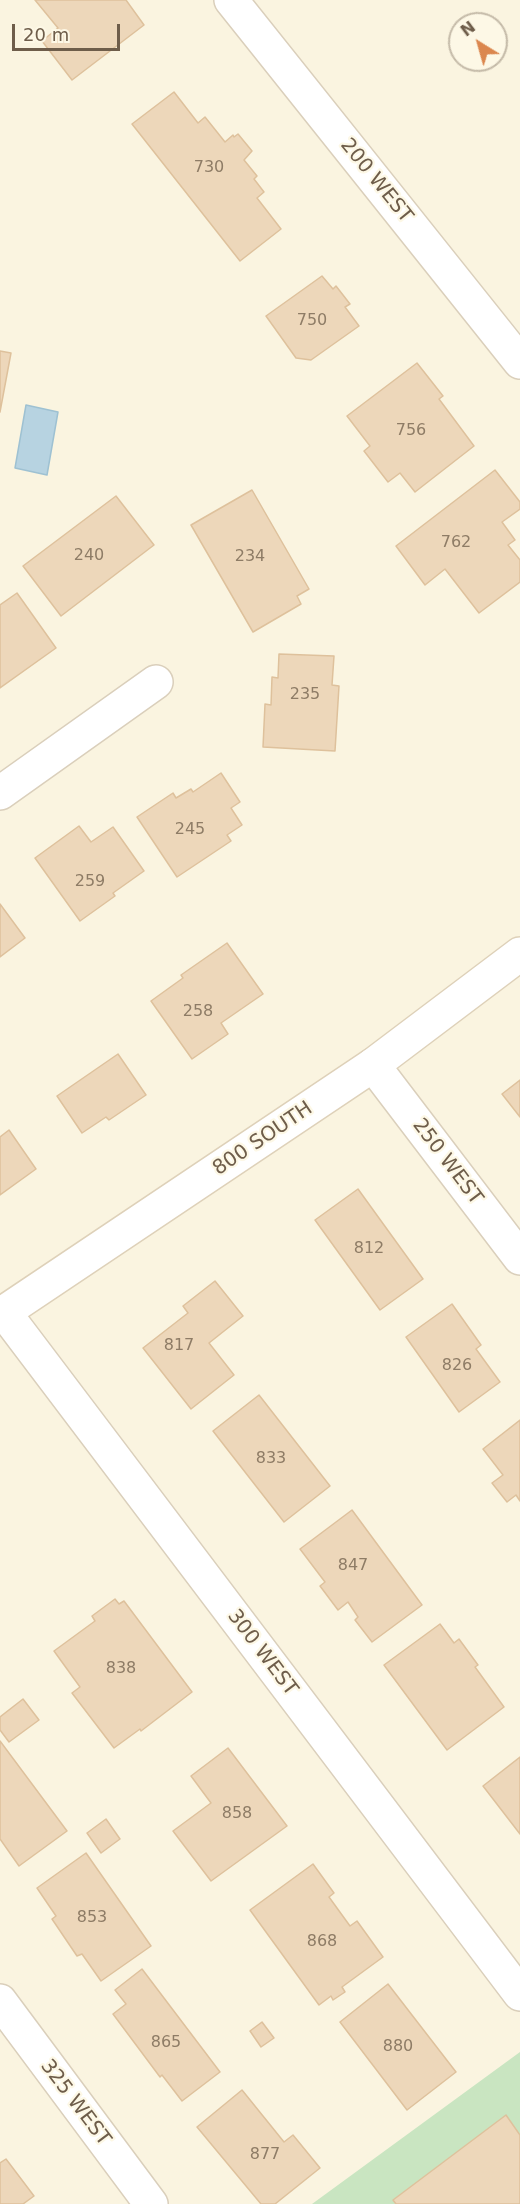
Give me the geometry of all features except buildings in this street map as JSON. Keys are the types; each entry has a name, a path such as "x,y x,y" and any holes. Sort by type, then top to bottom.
{"street":[{"name":"200 WEST","path":"231,0 520,362"},
{"path":"0,793 156,682"},
{"name":"800 SOUTH","path":"2,1314 373,1065 520,954"},
{"name":"250 WEST","path":"373,1065 520,1258"},
{"name":"300 WEST","path":"2,1314 520,1994"},
{"name":"325 WEST","path":"0,2001 151,2204"}],"green space":[{"path":"520,2052 520,2135 506,2116 396,2204 312,2204"}],"water":[{"path":"26,405 58,412 47,475 15,468"}]}
